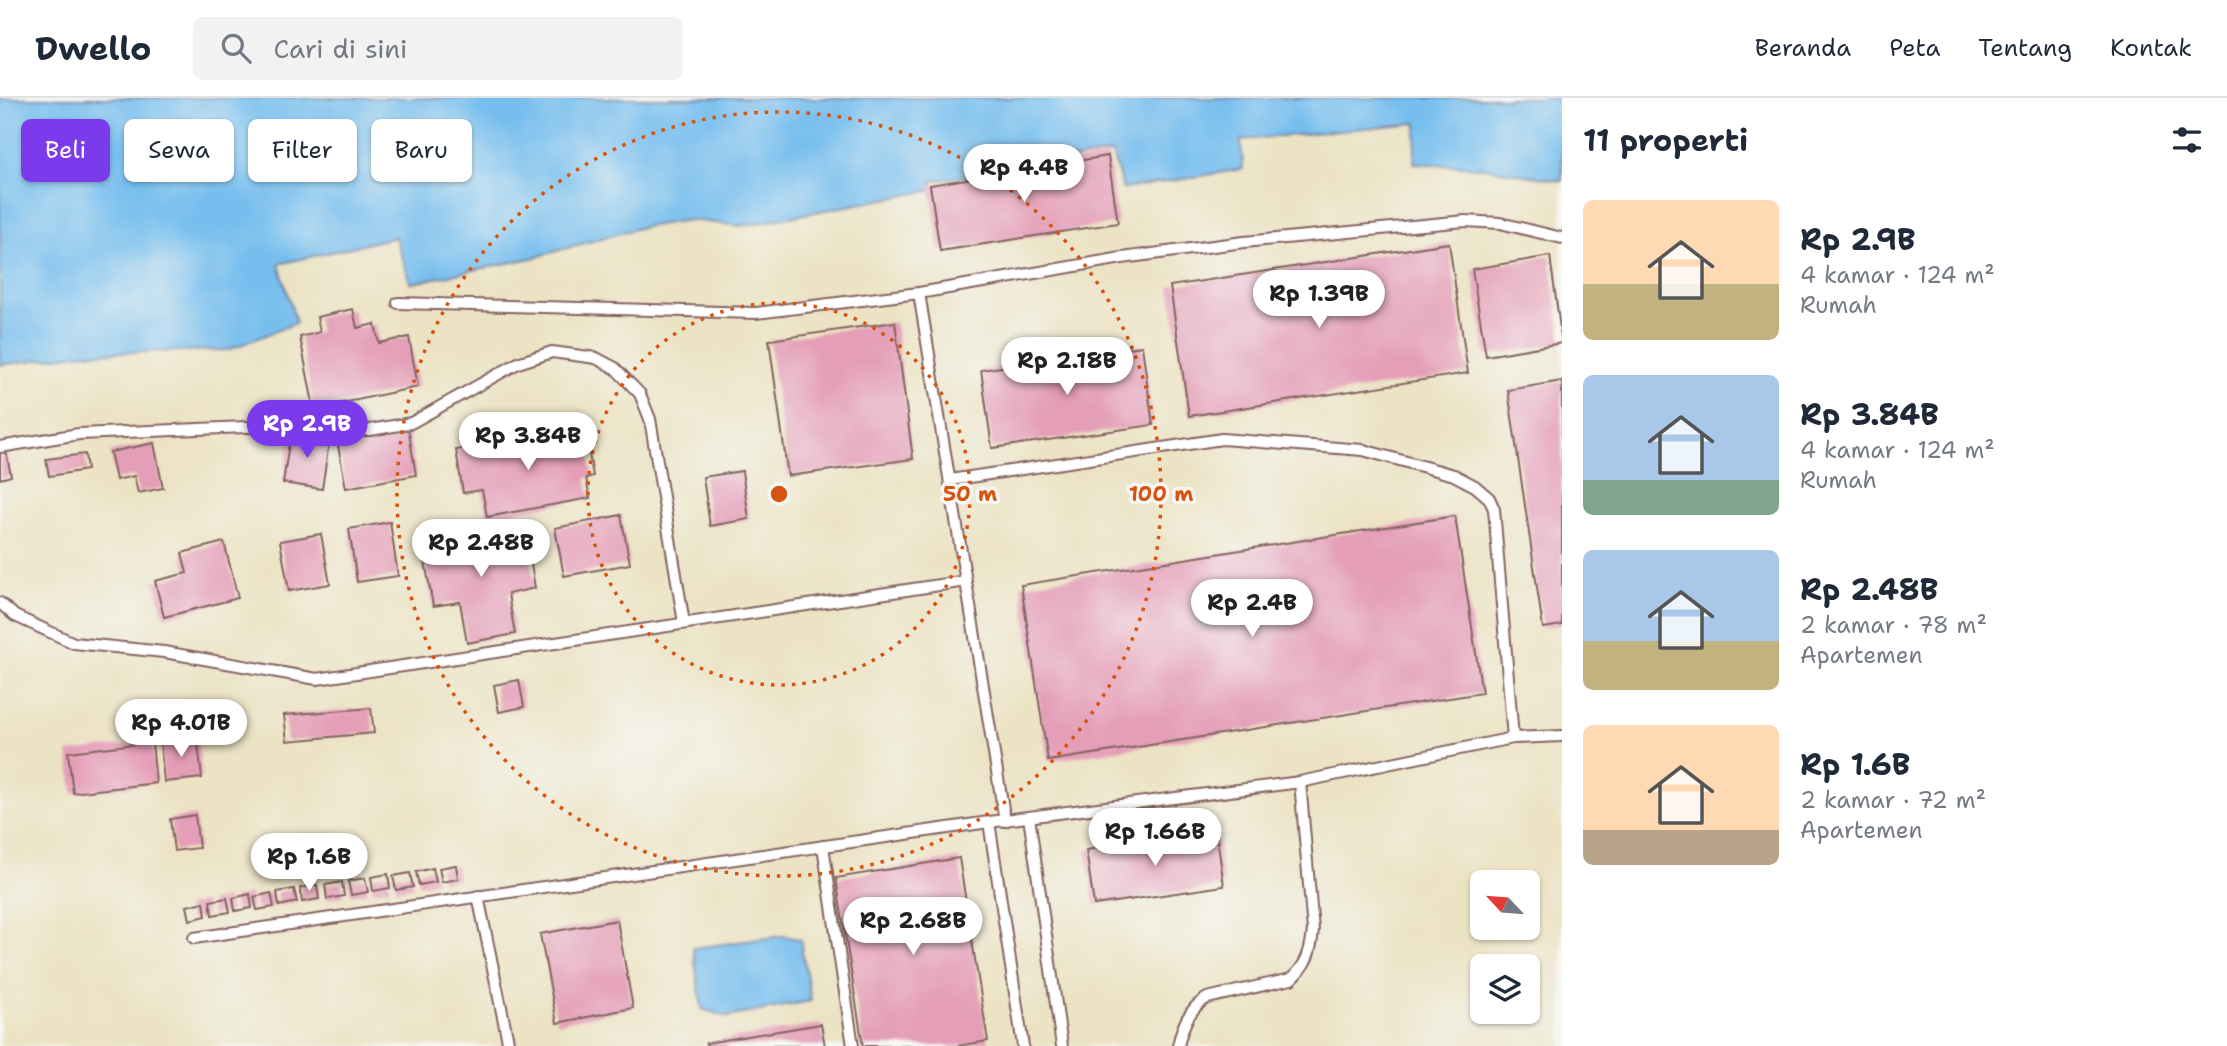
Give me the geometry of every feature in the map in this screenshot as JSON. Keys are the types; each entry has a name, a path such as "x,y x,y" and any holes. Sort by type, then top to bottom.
{"lane":[{"path":"398,303 756,313 919,293 1122,258 1217,245 1465,221 1500,223 1562,238"},
{"path":"919,293 1005,821"},
{"path":"0,447 79,434 268,426 330,432 370,430 411,423 518,363 552,352 596,358 628,379 640,394 650,419 684,623"},
{"path":"950,480 1222,439 1363,450 1454,475 1475,486 1489,498 1494,509 1513,738"},
{"path":"0,603 15,616 74,643 164,652 317,679 966,581"},
{"path":"194,938 989,822 1300,782 1513,738 1562,736"},
{"path":"1178,1046 1185,1023 1199,1003 1206,998 1291,979 1300,971 1311,953 1313,930 1300,782"},
{"path":"1029,817 1062,1046"},
{"path":"989,822 1023,1046"},
{"path":"823,846 853,1046"},
{"path":"478,897 509,1046"}],"water":[{"path":"0,98 1562,98 1562,181 1479,167 1414,163 1417,123 1241,140 1243,169 1123,189 1112,153 932,181 933,190 741,226 689,220 638,228 532,258 411,283 395,237 279,264 296,323 228,350 85,353 0,365"},
{"path":"783,936 800,939 811,1001 727,1017 702,1009 693,948"}],"building":[{"path":"1108,156 1118,223 940,251 930,185"},
{"path":"1449,243 1468,373 1189,416 1170,286"},
{"path":"1550,256 1562,343 1486,356 1472,269"},
{"path":"353,309 357,328 375,324 379,343 409,337 418,387 314,409 300,337 320,332 317,317"},
{"path":"895,322 913,459 788,476 769,340"},
{"path":"1142,346 1153,425 992,448 981,370"},
{"path":"1562,381 1562,625 1543,628 1508,390"},
{"path":"408,427 416,475 346,488 337,440"},
{"path":"580,428 582,444 587,443 593,476 586,478 590,498 487,517 482,490 463,493 456,450"},
{"path":"291,430 330,436 322,489 283,483"},
{"path":"154,443 163,488 138,493 134,476 116,480 110,452"},
{"path":"6,451 11,476 0,479 0,452"},
{"path":"85,454 87,470 49,476 46,459"},
{"path":"742,471 749,519 710,526 703,477"},
{"path":"621,515 630,564 564,576 555,528"},
{"path":"1455,516 1482,693 1048,761 1021,585"},
{"path":"390,522 398,576 357,582 349,529"},
{"path":"525,527 535,588 508,594 515,634 467,643 460,602 433,606 422,545"},
{"path":"321,534 330,584 289,591 280,541"},
{"path":"224,542 238,598 164,617 155,581 187,573 182,553"},
{"path":"519,680 524,707 499,712 494,685"},
{"path":"371,708 374,733 287,741 284,715"},
{"path":"197,735 202,778 164,782 160,740"},
{"path":"152,742 156,783 73,793 68,752"},
{"path":"195,815 199,848 174,851 170,819"},
{"path":"1216,830 1224,886 1094,905 1086,850"},
{"path":"959,858 988,1041 957,1046 863,1046 836,878"},
{"path":"456,865 458,879 442,882 439,868"},
{"path":"433,868 436,882 419,885 416,872"},
{"path":"410,873 413,887 396,890 393,876"},
{"path":"388,874 390,888 373,891 371,877"},
{"path":"365,878 368,892 351,895 348,881"},
{"path":"342,882 344,896 327,899 325,885"},
{"path":"317,885 319,899 302,902 300,888"},
{"path":"294,889 297,902 279,906 277,892"},
{"path":"271,893 274,907 257,910 254,897"},
{"path":"250,894 252,908 235,911 233,898"},
{"path":"227,898 230,912 212,915 210,901"},
{"path":"204,902 206,916 190,920 187,906"},
{"path":"617,920 633,1008 557,1023 540,934"},
{"path":"821,1024 825,1046 707,1046 706,1043"}]}
